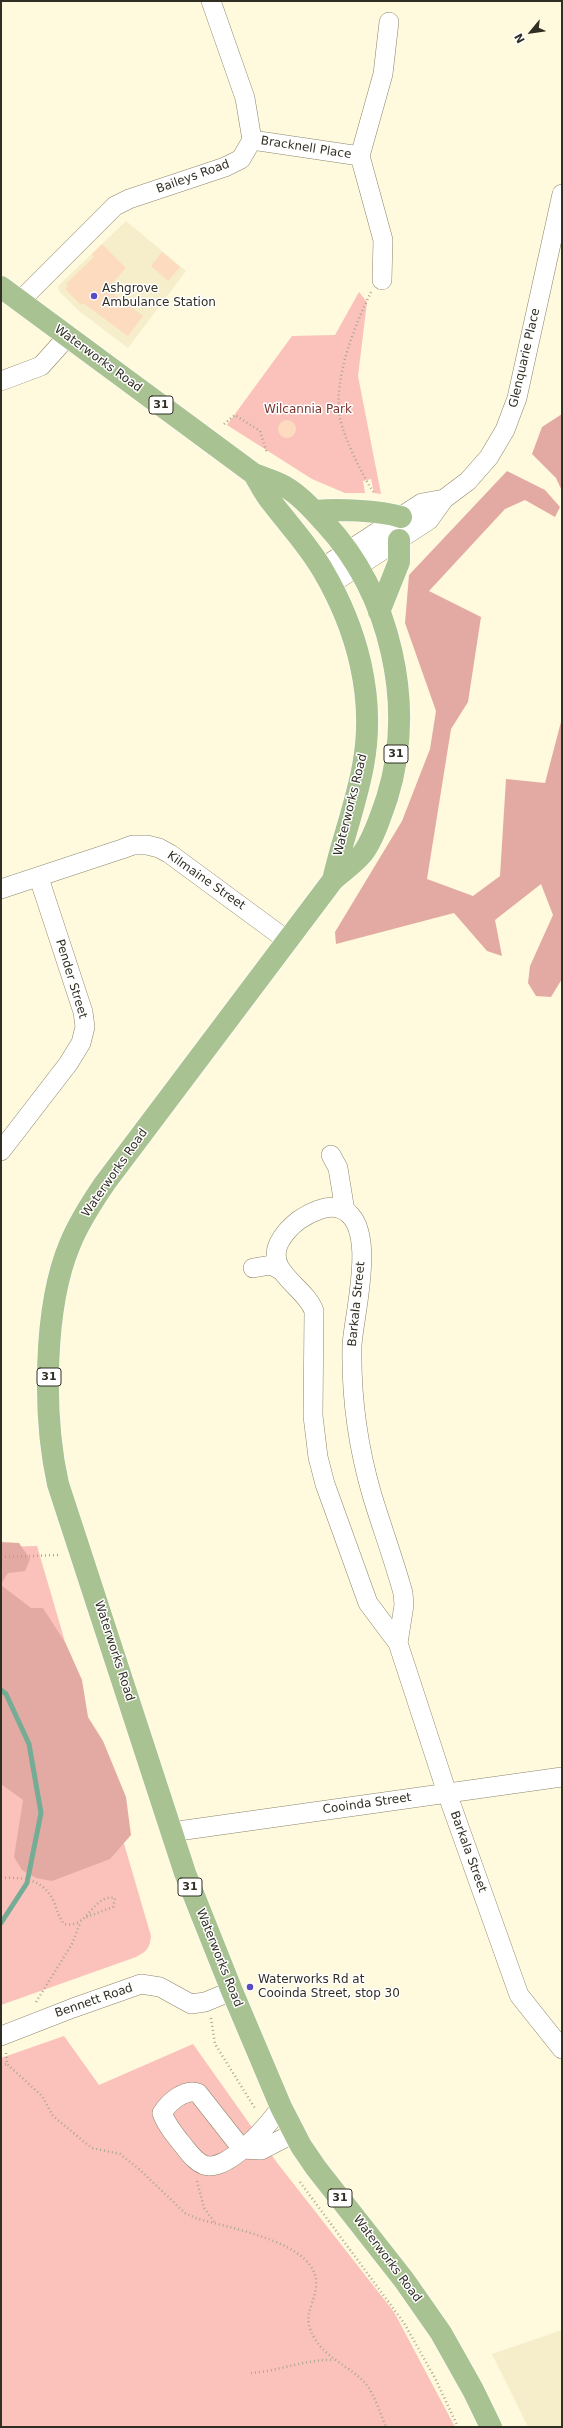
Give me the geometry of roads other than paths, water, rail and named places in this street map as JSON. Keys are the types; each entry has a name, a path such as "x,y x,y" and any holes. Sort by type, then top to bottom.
{"main road":[{"name":"Waterworks Road","path":"1,287 254,474 285,487 314,511 353,559 379,612 391,650 398,690 398,733 394,772 384,808 363,853 333,880 91,1203 70,1244 62,1264 54,1306 49,1424 57,1478 171,1832 185,1873 232,1991 281,2107 294,2134 316,2168 425,2310 462,2370 491,2427"},
{"name":"Waterworks Road","path":"254,474 272,503 302,538 326,576 352,631 360,655 364,677 367,724 361,778 342,840 333,880"},
{"path":"314,511 336,509 360,512 385,512 401,517"},
{"path":"379,612 399,562 399,540"}],"street":[{"path":"211,1 245,98 252,140"},
{"name":"Bracknell Place","path":"382,280 384,240 360,156 383,74 389,22"},
{"name":"Bracknell Place","path":"252,140 360,156"},
{"name":"Baileys Road","path":"20,301 115,206 129,199 225,167 240,159 252,140"},
{"name":"Glenquarie Place","path":"353,559 399,540 429,520 444,499 478,471 495,448 513,412 534,326 540,288 562,194"},
{"path":"1,381 41,366 68,336"},
{"name":"Glenquarie Place","path":"326,576 353,559 401,517 422,503 444,499"},
{"name":"Kilmaine Street","path":"1,890 133,845 159,848 191,868 288,941"},
{"name":"Pender Street","path":"1,1151 68,1064 81,1043 85,1027 83,1012 39,878"},
{"path":"331,1155 338,1168 345,1211"},
{"name":"Barkala Street","path":"398,1644 404,1605 403,1593 368,1481 353,1399 353,1342 361,1276 362,1245 356,1223 345,1211 331,1208 324,1209 304,1216 290,1228 281,1238 277,1252 278,1261 282,1271 308,1299 315,1315 314,1423 318,1457 325,1484 368,1603 398,1644 447,1793 519,1996 562,2049"},
{"path":"253,1268 271,1265 282,1271"},
{"name":"Cooinda Street","path":"171,1832 562,1777"},
{"name":"Bennett Road","path":"3,2042 73,2008 141,1984 160,1987 191,2004 205,2002 232,1991"},
{"path":"281,2107 267,2128 242,2149 261,2150 294,2134"}],"waterway":[{"path":"1,1690 6,1694 29,1744 41,1813 27,1883 1,1923"}],"place":[{"name":"Ashgrove Ambulance Station","path":"94,296"},
{"name":"Waterworks Rd at Cooinda Street, stop 30","path":"250,1987"}],"park label":[{"name":"Wilcannia Park","path":"308,410"}]}
